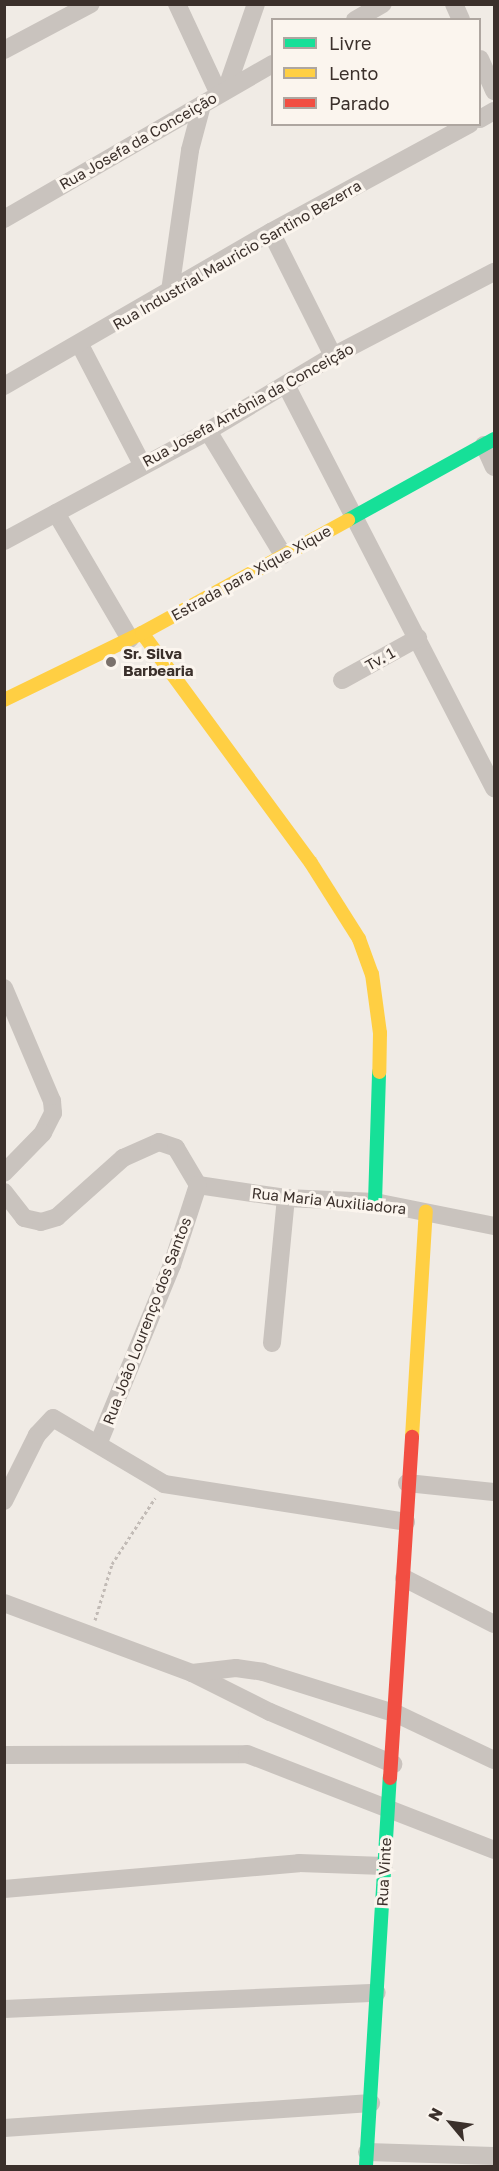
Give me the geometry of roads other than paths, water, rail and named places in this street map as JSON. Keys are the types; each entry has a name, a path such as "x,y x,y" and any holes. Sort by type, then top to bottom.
{"street":[{"path":"4,50 91,4"},
{"path":"177,4 222,92"},
{"path":"222,92 256,4"},
{"path":"454,4 460,18"},
{"path":"358,18 376,6"},
{"path":"481,61 495,91"},
{"name":"Rua Josefa da Conceição","path":"4,219 271,65"},
{"path":"170,291 190,150 202,105"},
{"path":"481,118 495,111"},
{"name":"Rua Industrial Mauricio Santino Bezerra","path":"4,386 13,374 80,345 271,232 466,126"},
{"path":"271,232 333,356"},
{"name":"Rua Josefa Antônia da Conceição","path":"4,542 142,464 208,431 333,356 495,272"},
{"path":"80,345 142,464"},
{"path":"286,385 495,788"},
{"path":"208,431 283,555"},
{"path":"489,442 495,467"},
{"name":"Estrada para Xique Xique","path":"4,700 136,636 489,442"},
{"path":"56,513 136,636 311,863 359,939 372,974 381,1033 375,1202"},
{"name":"Tv. 1","path":"342,680 418,638"},
{"path":"4,988 52,1101 53,1113 43,1133 4,1173"},
{"path":"4,1192 24,1218 41,1222 57,1216 113,1165 159,1142 176,1148 198,1185"},
{"name":"Rua Maria Auxiliadora","path":"198,1185 286,1198 375,1202 495,1226"},
{"name":"Rua João Lourenço dos Santos","path":"4,1501 37,1435 53,1418 99,1442 172,1265 198,1185"},
{"path":"272,1343 286,1198"},
{"name":"Rua Vinte","path":"367,2159 387,1807 393,1764 396,1714 407,1483 426,1211"},
{"path":"99,1442 164,1484 406,1522"},
{"path":"407,1483 495,1492"},
{"path":"404,1578 495,1624"},
{"path":"4,1603 192,1673 270,1712 393,1764"},
{"path":"192,1673 226,1668 263,1672 396,1714 495,1760"},
{"path":"4,1755 246,1754 495,1850"},
{"path":"4,1889 299,1863 384,1866"},
{"path":"4,2009 377,1993"},
{"path":"4,2128 371,2103"},
{"path":"367,2159 494,2155 494,2166"}],"place":[{"name":"Sr. Silva Barbearia","path":"111,662"}]}
